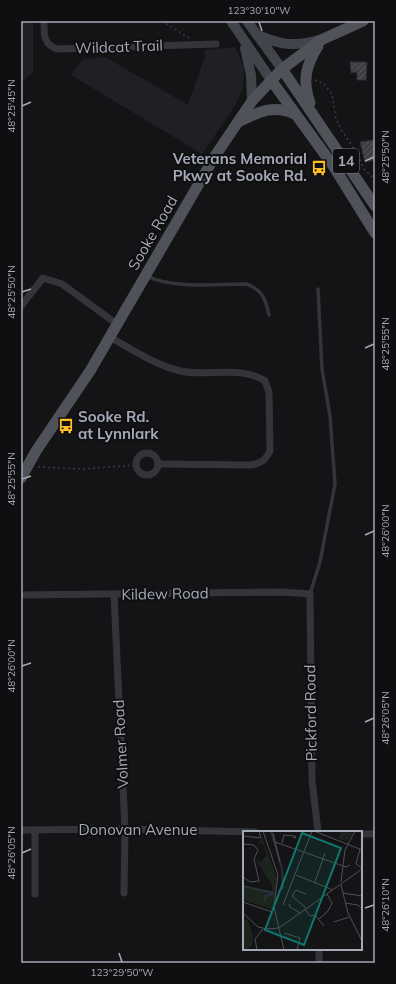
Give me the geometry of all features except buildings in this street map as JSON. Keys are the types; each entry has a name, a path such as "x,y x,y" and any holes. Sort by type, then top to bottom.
{"main road":[{"path":"231,21 271,80"},
{"path":"247,21 282,69"},
{"name":"Sooke Road","path":"21,478 110,337 206,170 252,101 282,69 321,40 364,21"},
{"path":"257,35 275,43 290,46 303,45 321,40"},
{"path":"243,40 250,65 252,101"},
{"path":"316,118 307,94 305,76 308,63 321,40"},
{"name":"14","path":"282,69 375,206"},
{"name":"14","path":"271,80 334,167 375,234"},
{"path":"236,123 260,111 272,109 286,110 296,115"}],"street":[{"name":"Wildcat Trail","path":"44,21 45,40 48,44 58,49 216,44"},
{"path":"21,306 43,278 62,284 117,324"},
{"path":"110,337 164,366 180,371 254,375 265,381 269,392 270,451 266,459 261,463 251,465 158,464"},
{"path":"149,453 154,455 158,464 154,472 145,475 140,473 135,465 139,456 149,453"},
{"name":"Kildew Road","path":"21,595 282,592 310,594"},
{"name":"Pickford Road","path":"310,594 312,780 318,831"},
{"name":"Volmer Road","path":"114,595 125,829 124,893"},
{"name":"Donovan Avenue","path":"21,830 125,829 243,832"},
{"path":"35,830 35,894"},
{"path":"362,834 375,834"},
{"path":"319,950 319,963"}],"lane":[{"path":"146,275 160,282 173,284 246,284 253,286 263,295 269,315"},
{"path":"310,594 320,562 335,484 330,416 322,369 318,288"}],"path":[{"path":"162,21 200,44"},
{"path":"318,80 328,88 332,94 336,119 342,131 356,150 364,169 375,180"},
{"path":"27,467 82,469 135,465"}],"shaded area":[{"path":"21,21 33,21 33,73 21,82"},
{"path":"235,47 244,68 243,88 236,104 202,154 71,75 83,59 105,57 188,105 205,56 205,50"}],"place":[{"name":"Veterans Memorial Pkwy at Sooke Rd.","path":"319,168"},
{"name":"Sooke Rd. at Lynnlark","path":"66,426"}]}
